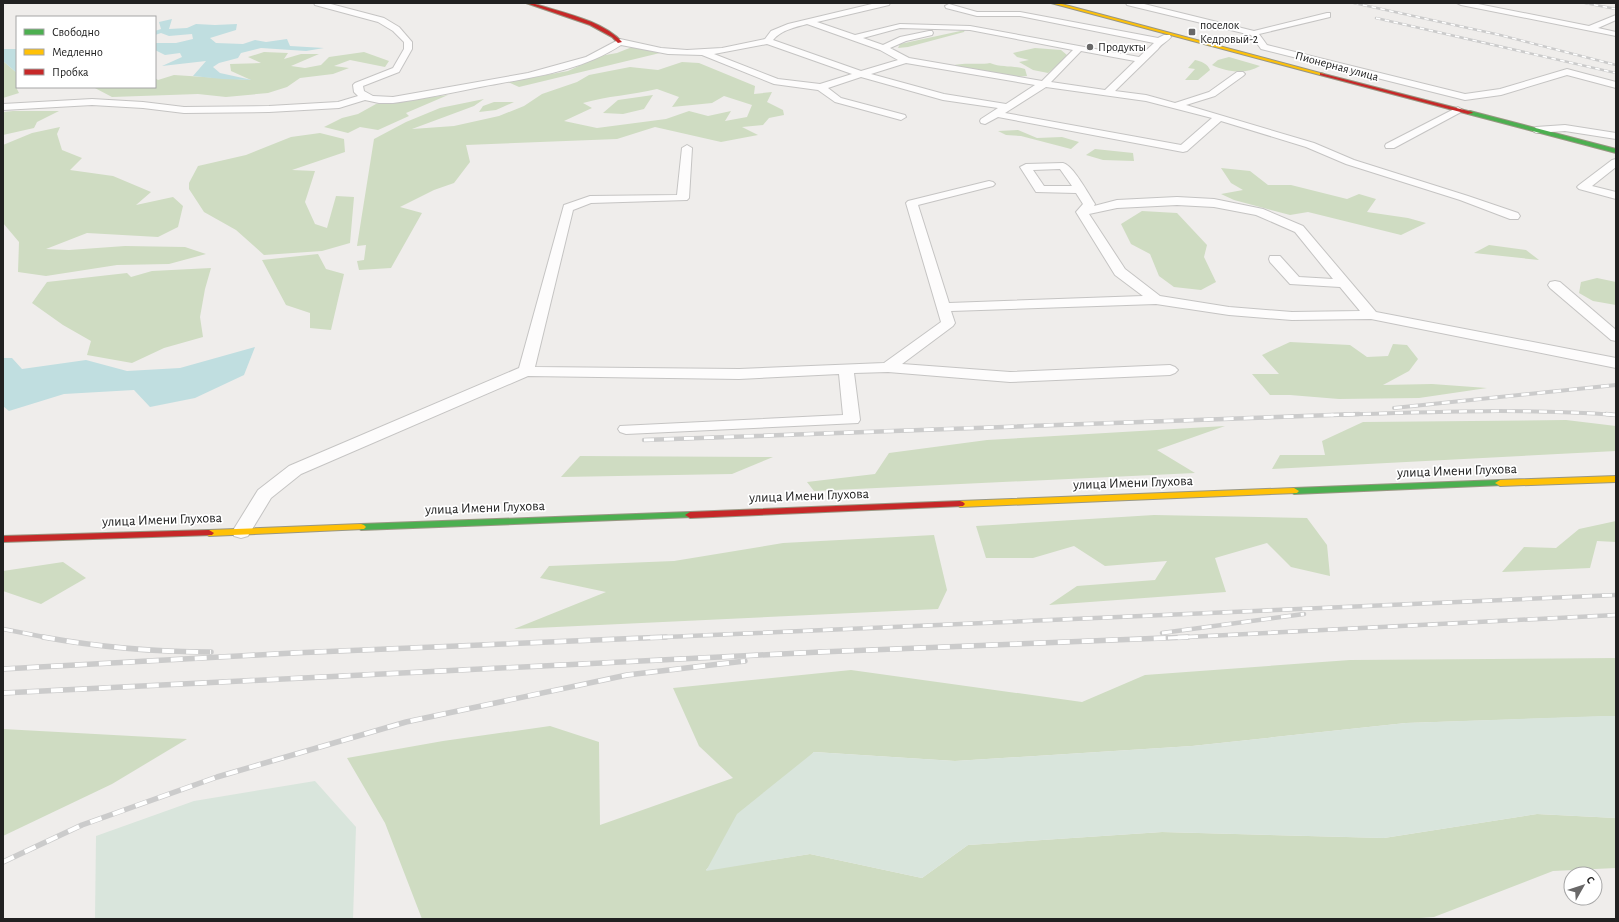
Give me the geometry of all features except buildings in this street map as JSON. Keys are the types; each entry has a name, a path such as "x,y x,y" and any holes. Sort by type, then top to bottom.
{"street":[{"path":"528,3 602,29 616,36 620,42"},
{"name":"Пионерная улица","path":"1053,3 1616,151"},
{"name":"улица Имени Глухова","path":"3,539 241,532 1616,479"}],"lane":[{"path":"318,3 381,20 396,29 408,42 408,49 396,70 358,85 358,92 364,97"},
{"path":"768,41 774,33 791,26 886,3"},
{"path":"1130,3 1254,33 1327,15"},
{"path":"1461,3 1616,34"},
{"path":"949,6 977,14 1020,14 1158,41 1173,35"},
{"path":"883,48 903,39 929,33 977,14"},
{"path":"1589,29 1616,17"},
{"path":"808,22 883,48 906,60 1044,84 1146,98 1177,105 1310,145 1350,162 1464,198 1514,216"},
{"path":"854,38 900,26 970,28 1141,60"},
{"path":"1254,33 1264,47 1465,97 1501,92 1567,72 1616,85"},
{"path":"3,107 92,102 143,105 184,110 270,109 339,105 364,97 388,100 433,94 553,69 612,49 620,42 675,52 703,52 729,49 768,41 860,74 943,97 1008,107"},
{"path":"1108,92 1155,47 1158,41"},
{"path":"985,121 1044,84 1079,49"},
{"path":"703,52 778,82 821,87 906,60"},
{"path":"1177,105 1212,94 1240,74"},
{"path":"821,87 838,100 901,117"},
{"path":"1390,146 1458,110"},
{"path":"997,114 1183,149 1219,117"},
{"path":"1536,130 1565,128 1616,136"},
{"path":"526,371 568,208 590,200 683,198 687,148"},
{"path":"1616,162 1583,187 1616,196"},
{"path":"888,367 948,323 912,203 989,184"},
{"path":"1079,188 1089,204 1082,212"},
{"path":"1082,212 1117,204 1177,200 1214,203 1259,212 1299,229 1371,315"},
{"path":"1082,212 1120,272 1156,300"},
{"path":"1275,258 1295,281 1344,283"},
{"path":"1555,285 1616,338"},
{"path":"943,307 1156,300 1229,311 1284,315 1371,315 1616,363"},
{"path":"241,532 264,494 295,470 526,371 739,374 888,367 1010,377 1170,370"},
{"path":"626,429 852,420 846,369"}],"green space":[{"path":"965,30 964,32 908,47 898,48 900,44"},
{"path":"632,47 660,53 519,87 508,82 568,71 600,56 617,53"},
{"path":"1035,48 1061,50 1067,55 1048,73 1033,70 1019,62 1029,60 1017,57 1013,53"},
{"path":"264,52 288,53 284,59 301,54 319,54 291,66 305,68 321,65 329,57 364,52 389,61 385,67 350,60 334,66 349,68 333,74 300,78 287,87 268,93 226,97 198,94 112,97 95,88 156,88 156,79 158,80 174,75 251,80 231,71 230,64 261,63 248,57"},
{"path":"1229,57 1260,66 1248,71 1236,72 1212,65 1218,60"},
{"path":"1195,60 1204,63 1210,70 1198,80 1185,80 1195,69 1188,68"},
{"path":"3,61 16,72 16,88 19,93 3,98"},
{"path":"682,62 699,63 755,86 754,94 772,92 767,102 783,110 784,115 769,118 763,125 742,127 758,135 721,142 655,127 617,139 466,145 470,162 454,183 434,190 400,207 422,213 391,268 359,270 357,261 364,260 366,245 357,246 374,139 406,122 440,108 484,99 474,106 412,129 454,126 499,116 524,106 542,94 577,82 589,75 630,67 658,70","holes":["657,89 679,97 672,107 712,103 724,96 752,105 747,117 725,121 731,111 708,116 689,111 666,119 597,128 564,121 592,108 583,103 601,99"]},
{"path":"990,63 1025,69 1027,76 1012,77 952,66 960,64"},
{"path":"448,95 406,113 409,116 378,130 360,127 348,133 324,127 342,118 358,114 376,104"},
{"path":"653,95 644,109 623,114 603,113 618,100"},
{"path":"494,102 514,102 496,110 479,112 483,106"},
{"path":"59,111 37,122 34,128 3,135 3,112"},
{"path":"60,127 57,134 62,150 82,158 70,170 113,176 151,192 136,205 173,197 183,206 178,227 158,237 87,233 46,249 69,250 125,246 185,247 206,254 169,264 117,265 46,276 18,272 19,242 3,223 3,145 32,133"},
{"path":"1018,130 1037,138 1062,137 1079,142 1071,149 1021,136 1006,135 998,131"},
{"path":"320,133 344,139 345,152 292,170 315,171 305,202 315,224 327,228 336,196 354,197 350,243 322,251 264,255 236,230 204,212 189,189 189,183 198,166 246,155 291,137"},
{"path":"1095,149 1133,153 1134,161 1103,160 1086,155"},
{"path":"1221,168 1250,171 1268,185 1291,185 1347,199 1359,194 1376,199 1367,212 1408,218 1426,223 1401,235 1308,212 1290,215 1234,200 1221,194 1243,190 1231,183"},
{"path":"1142,211 1177,213 1207,245 1204,257 1216,282 1201,290 1174,287 1159,276 1150,254 1131,244 1121,224"},
{"path":"1489,245 1526,250 1539,260 1474,253"},
{"path":"318,254 326,269 344,274 331,330 310,328 310,313 286,305 262,260"},
{"path":"211,268 205,289 200,317 203,337 164,348 132,363 87,355 91,341 63,325 32,303 47,282 127,273 131,277 152,271"},
{"path":"1597,278 1616,282 1616,305 1593,301 1579,293 1581,282"},
{"path":"1290,342 1350,345 1367,357 1388,356 1393,344 1407,345 1418,359 1409,371 1383,385 1432,384 1487,388 1419,398 1339,399 1270,395 1252,374 1279,374 1262,355"},
{"path":"1566,420 1616,426 1616,451 1272,469 1280,455 1325,455 1322,441 1363,422"},
{"path":"1225,426 1157,450 1195,473 814,491 807,482 875,474 889,453 987,440"},
{"path":"580,456 773,457 732,474 561,477"},
{"path":"1154,515 1307,518 1327,545 1330,576 1291,567 1267,543 1215,558 1226,592 1049,605 1077,586 1155,580 1167,561 1105,566 1074,546 1033,558 986,558 976,526"},
{"path":"1616,521 1616,542 1597,541 1590,568 1502,572 1524,547 1556,548 1579,529"},
{"path":"934,535 947,590 938,609 514,629 606,592 540,578 549,566 674,561 783,543"},
{"path":"63,562 86,578 41,604 3,591 3,571"},
{"path":"1616,658 1616,716 1406,723 1192,746 955,761 814,752 706,870 810,854 922,878 968,845 1162,832 1384,838 1537,814 1616,818 1616,868 1603,869 1603,866 1563,866 1563,871 1553,871 1434,917 1406,919 422,919 385,823 347,758 443,741 550,726 599,742 600,825 733,778 699,746 673,688 851,670 1082,702 1145,675 1350,660"},
{"path":"3,729 187,739 112,784 3,836"}],"shaded area":[{"path":"1616,716 1616,818 1537,814 1384,838 1162,832 968,845 922,878 810,854 706,871 737,814 814,752 955,761 1192,746 1406,723"},
{"path":"315,781 356,827 353,919 95,919 96,836 194,801"}],"water":[{"path":"172,19 169,29 187,28 196,24 237,24 236,30 210,38 216,43 243,44 255,40 266,42 287,39 290,46 324,48 306,51 261,48 241,53 238,58 219,63 213,67 220,73 252,80 193,76 206,61 162,66 182,57 180,53 165,55 156,50 156,43 176,43 193,39 192,34 169,36 161,33 156,35 156,31 161,29 159,22"},
{"path":"3,49 16,49 16,72 3,61"},
{"path":"255,347 244,375 195,398 150,407 134,390 64,394 9,411 3,406 3,358 12,358 22,369 86,360 127,371 180,368"}],"railway":[{"path":"1354,3 1500,35 1616,65"},
{"path":"1585,3 1616,9"},
{"path":"1376,18 1616,73"},
{"path":"1394,408 1616,385"},
{"path":"1333,415 1509,411 1616,415 1606,414"},
{"path":"1333,415 1359,414"},
{"path":"644,440 1333,415"},
{"path":"653,638 1616,595"},
{"path":"1162,633 1304,614"},
{"path":"1185,637 1616,615"},
{"path":"3,629 49,638"},
{"path":"43,637 49,638"},
{"path":"653,638 666,637"},
{"path":"3,693 820,652 1185,637"},
{"path":"1168,638 1185,637"},
{"path":"49,638 85,644 127,648 211,652"},
{"path":"643,638 653,638"},
{"path":"3,669 293,653 653,638"},
{"path":"3,862 82,825 217,777 406,722 627,675 745,661"}],"traffic: fast":[{"path":"1470,113 1616,151"},
{"path":"1294,491 1500,483"},
{"path":"361,527 690,515"}],"traffic: slow":[{"path":"1053,3 1322,74"},
{"path":"1500,483 1616,479"},
{"path":"960,504 1294,491"},
{"path":"209,533 361,527"}],"traffic: jam":[{"path":"528,3 592,24 614,36 620,42"},
{"path":"1322,74 1470,113"},
{"path":"690,515 960,504"},
{"path":"3,539 209,533"}],"place":[{"name":"поселок Кедровый-2","path":"1192,32"},
{"name":"Продукты","path":"1090,47"}]}
